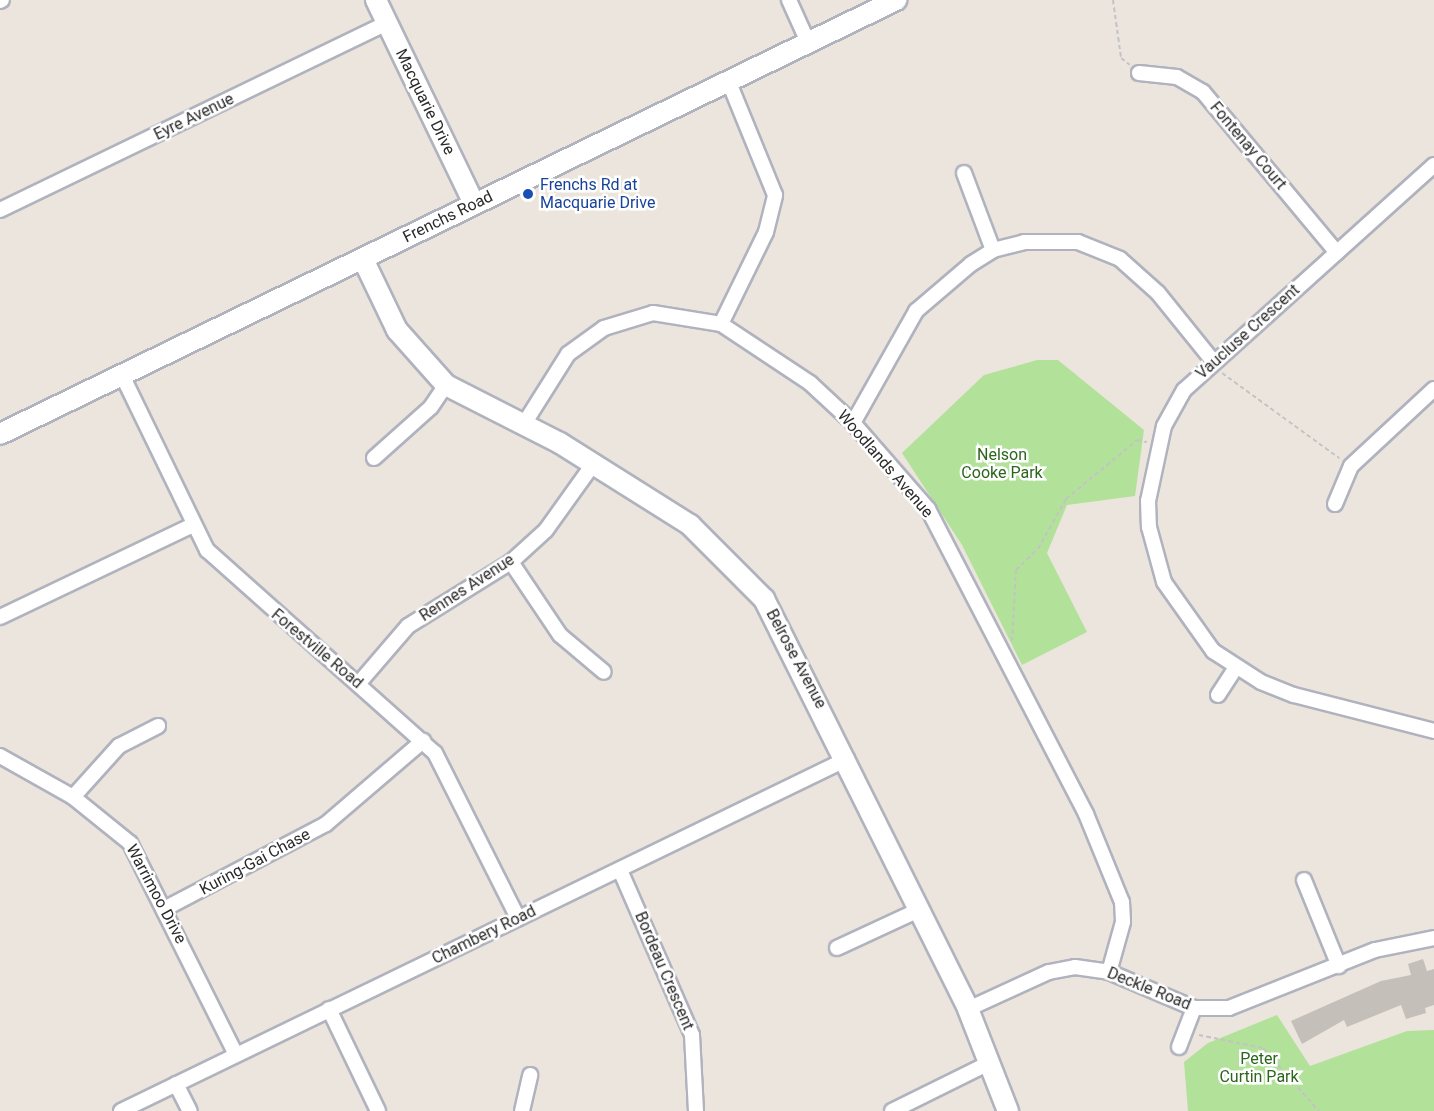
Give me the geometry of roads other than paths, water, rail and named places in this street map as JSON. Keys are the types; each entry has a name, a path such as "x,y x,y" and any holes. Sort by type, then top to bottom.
{"street":[{"name":"Macquarie Drive","path":"376,0 474,204"},
{"path":"789,0 808,42"},
{"name":"Frenchs Road","path":"0,434 896,0"},
{"name":"Eyre Avenue","path":"0,210 387,23"},
{"name":"Fontenay Court","path":"1139,73 1177,77 1203,92 1337,253"},
{"path":"721,324 766,232 775,195 729,82"},
{"name":"Vaucluse Crescent","path":"1434,165 1337,253 1212,360 1184,390 1158,445 1148,501 1154,554 1182,614 1235,669 1294,695 1434,731"},
{"path":"964,173 993,250"},
{"path":"853,423 916,311 993,250 1054,239 1098,247 1137,270 1212,360"},
{"name":"Belrose Avenue","path":"363,259 397,330 446,386 524,424 594,463 690,525 744,574 781,626 847,759 968,1009 1008,1111"},
{"name":"Woodlands Avenue","path":"524,424 568,354 604,328 653,313 721,324 810,383 853,423 928,509 1005,650 1122,902 1124,922 1109,972"},
{"name":"Forestville Road","path":"122,375 193,525 220,566 423,741 445,769 518,918"},
{"path":"375,458 431,407 446,386"},
{"path":"1335,504 1351,466 1434,389"},
{"name":"Rennes Avenue","path":"358,683 408,626 511,562 546,530 594,463"},
{"path":"0,617 193,525"},
{"path":"511,562 560,635 604,672"},
{"path":"1218,695 1235,669"},
{"path":"73,797 119,746 158,726"},
{"name":"Kuring-Gai Chase","path":"166,908 326,824 423,741"},
{"name":"Warrimoo Drive","path":"0,756 73,797 130,843 166,908 236,1053"},
{"name":"Chambery Road","path":"120,1111 847,759"},
{"name":"Bordeau Crescent","path":"620,870 692,1035 696,1111"},
{"path":"1304,880 1339,966"},
{"path":"837,948 920,910"},
{"name":"Deckle Road","path":"968,1009 1062,968 1109,972 1194,1008 1249,1003 1375,950 1434,938"},
{"path":"1179,1047 1194,1008"},
{"path":"330,1009 378,1111"},
{"path":"892,1111 989,1063"},
{"path":"522,1111 530,1075"},
{"path":"176,1084 190,1111"}],"place":[{"name":"Frenchs Rd at Macquarie Drive","path":"528,194"}],"park label":[{"name":"Nelson Cooke Park","path":"1002,464"},
{"name":"Peter Curtin Park","path":"1259,1068"}]}
